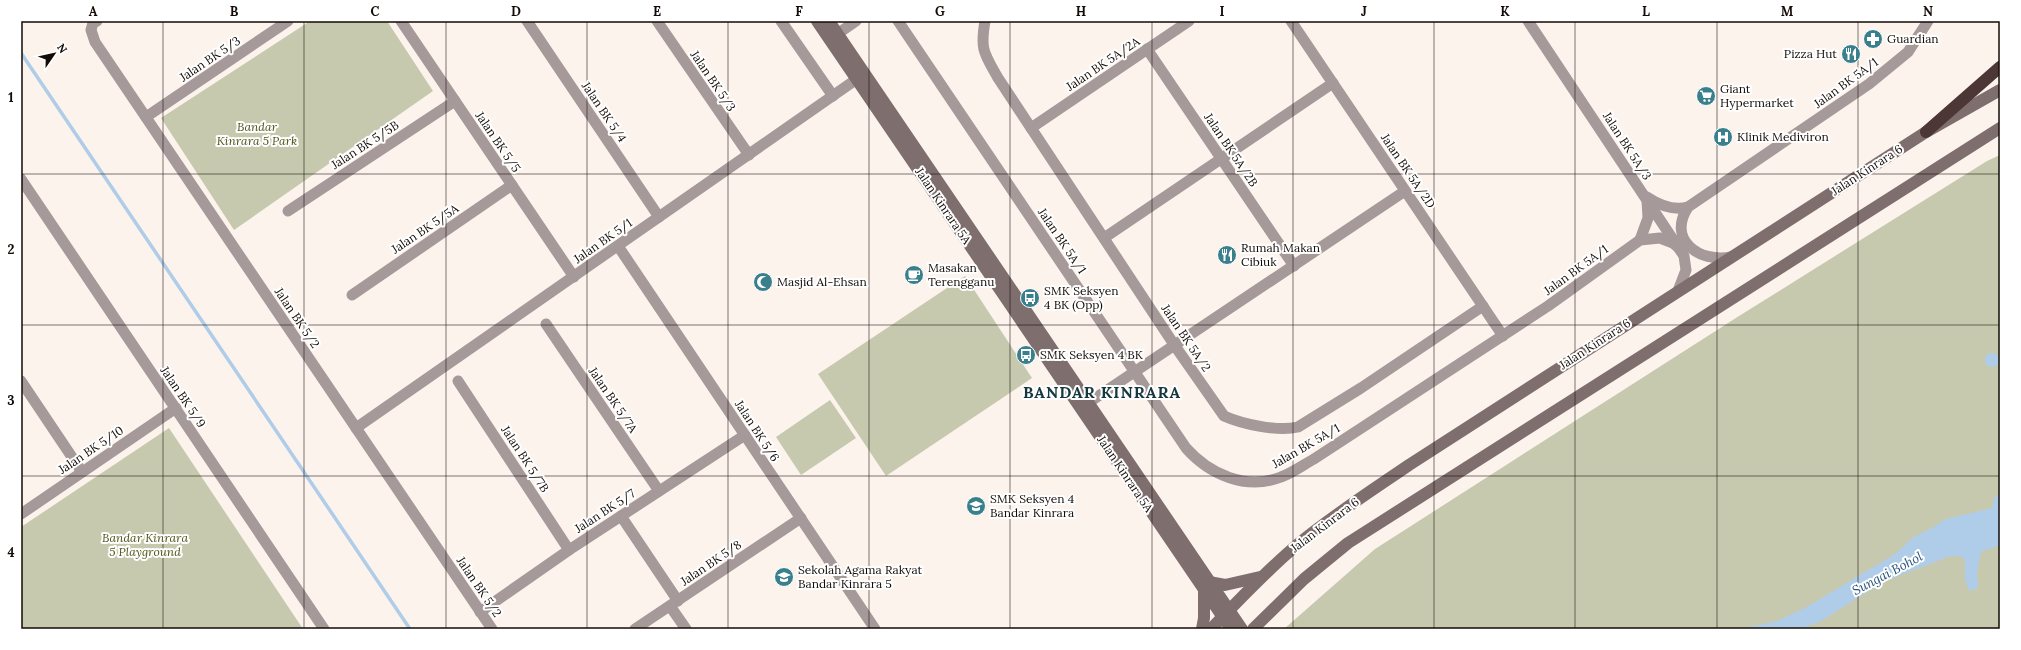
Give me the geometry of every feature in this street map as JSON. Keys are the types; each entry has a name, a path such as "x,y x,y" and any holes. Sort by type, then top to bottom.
{"highway":[{"path":"1926,132 2000,67"}],"main road":[{"name":"Jalan Kinrara 5A","path":"817,21 833,36 1206,586 1226,614 1242,629"},
{"name":"Jalan Kinrara 5A","path":"829,21 833,36"},
{"name":"Jalan Kinrara 6","path":"1211,629 1263,576 1296,546 1340,511 1408,465 1926,132 2000,90"},
{"path":"1253,629 1304,579 1348,543 2000,128"},
{"path":"1202,629 1206,586 1225,586 1263,576"},
{"name":"Jalan Kinrara 5A","path":"1226,614 1231,629"}],"street":[{"name":"Jalan BK 5/2","path":"97,21 93,23 91,30 95,42 492,629"},
{"name":"Jalan BK 5/3","path":"146,118 288,21"},
{"name":"Jalan BK 5/5","path":"401,21 574,277"},
{"name":"Jalan BK 5/4","path":"528,21 659,218"},
{"name":"Jalan BK 5/3","path":"657,21 749,155"},
{"path":"781,21 833,96"},
{"path":"833,36 856,21"},
{"name":"Jalan BK 5A/1","path":"898,21 1186,448 1195,459 1209,469 1236,480 1248,482 1267,481 1280,477 1314,459 1503,336 1640,240 1660,238 1673,243 1679,248"},
{"name":"Jalan BK 5A/2","path":"986,21 982,41 983,52 1031,128 1175,346 1224,416 1233,420 1289,429 1298,427 1324,412 1483,306"},
{"name":"Jalan BK 5A/2A","path":"1031,128 1189,21"},
{"name":"Jalan BK 5A/2D","path":"1291,21 1503,336"},
{"name":"Jalan BK 5A/3","path":"1528,21 1684,256 1686,270 1678,291"},
{"name":"Jalan BK 5A/1","path":"1688,208 1869,84 1908,52 1928,21"},
{"name":"Jalan BK 5A/2B","path":"1147,49 1294,266"},
{"name":"Jalan BK 5/1","path":"356,428 860,77"},
{"path":"1104,238 1333,83"},
{"name":"Jalan BK 5/5B","path":"288,211 455,101"},
{"name":"Jalan BK 5/9","path":"21,179 324,629"},
{"name":"Jalan BK 5/5A","path":"352,295 512,185"},
{"path":"1084,405 1175,346 1405,191"},
{"path":"1645,197 1667,207 1675,209 1688,208"},
{"path":"1640,240 1648,218 1645,197"},
{"path":"1688,208 1684,214 1682,225 1685,241 1690,248 1703,256 1720,259 1732,257"},
{"name":"Jalan BK 5/6","path":"618,246 875,629"},
{"name":"Jalan BK 5/7A","path":"546,324 659,491"},
{"path":"21,381 82,472"},
{"name":"Jalan BK 5/7B","path":"458,381 569,550"},
{"name":"Jalan BK 5/10","path":"21,514 176,408"},
{"name":"Jalan BK 5/7","path":"480,612 569,550 745,435"},
{"path":"621,516 674,603 686,629"},
{"name":"Jalan BK 5/8","path":"635,629 800,518"}],"green space":[{"name":"Bandar Kinrara 5 Park","path":"310,21 387,21 433,91 234,230 161,118"},
{"path":"2000,155 2000,629 1284,629 1375,549 1739,316 1987,161"},
{"path":"965,276 1032,378 886,476 818,374"},
{"path":"830,400 856,438 801,475 776,437"},
{"name":"Bandar Kinrara 5 Playground","path":"169,428 303,629 21,629 21,527"}],"water":[{"path":"1992,353 1997,355 1999,360 1997,365 1992,367 1987,365 1985,360 1987,355"},
{"name":"Sungai Bohol","path":"2000,494 2000,545 1981,552 1977,572 1978,588 1969,591 1965,579 1965,560 1960,556 1950,556 1883,582 1819,622 1800,629 1741,629 1777,621 1805,608 1895,554 1912,538 1946,519 1992,508 1994,498"}],"waterway":[{"path":"21,53 410,629"}],"place":[{"name":"Guardian","path":"1873,39"},
{"name":"Pizza Hut","path":"1851,54"},
{"name":"Giant Hypermarket","path":"1706,96"},
{"name":"Klinik Mediviron","path":"1723,137"},
{"name":"Rumah Makan Cibiuk","path":"1227,255"},
{"name":"Masakan Terengganu","path":"914,275"},
{"name":"Masjid Al-Ehsan","path":"763,282"},
{"name":"SMK Seksyen 4 BK (Opp)","path":"1030,298"},
{"name":"SMK Seksyen 4 BK","path":"1026,355"},
{"name":"SMK Seksyen 4 Bandar Kinrara","path":"976,506"},
{"name":"Sekolah Agama Rakyat Bandar Kinrara 5","path":"784,577"}],"district":[{"name":"BANDAR KINRARA","path":"1102,392"}]}
